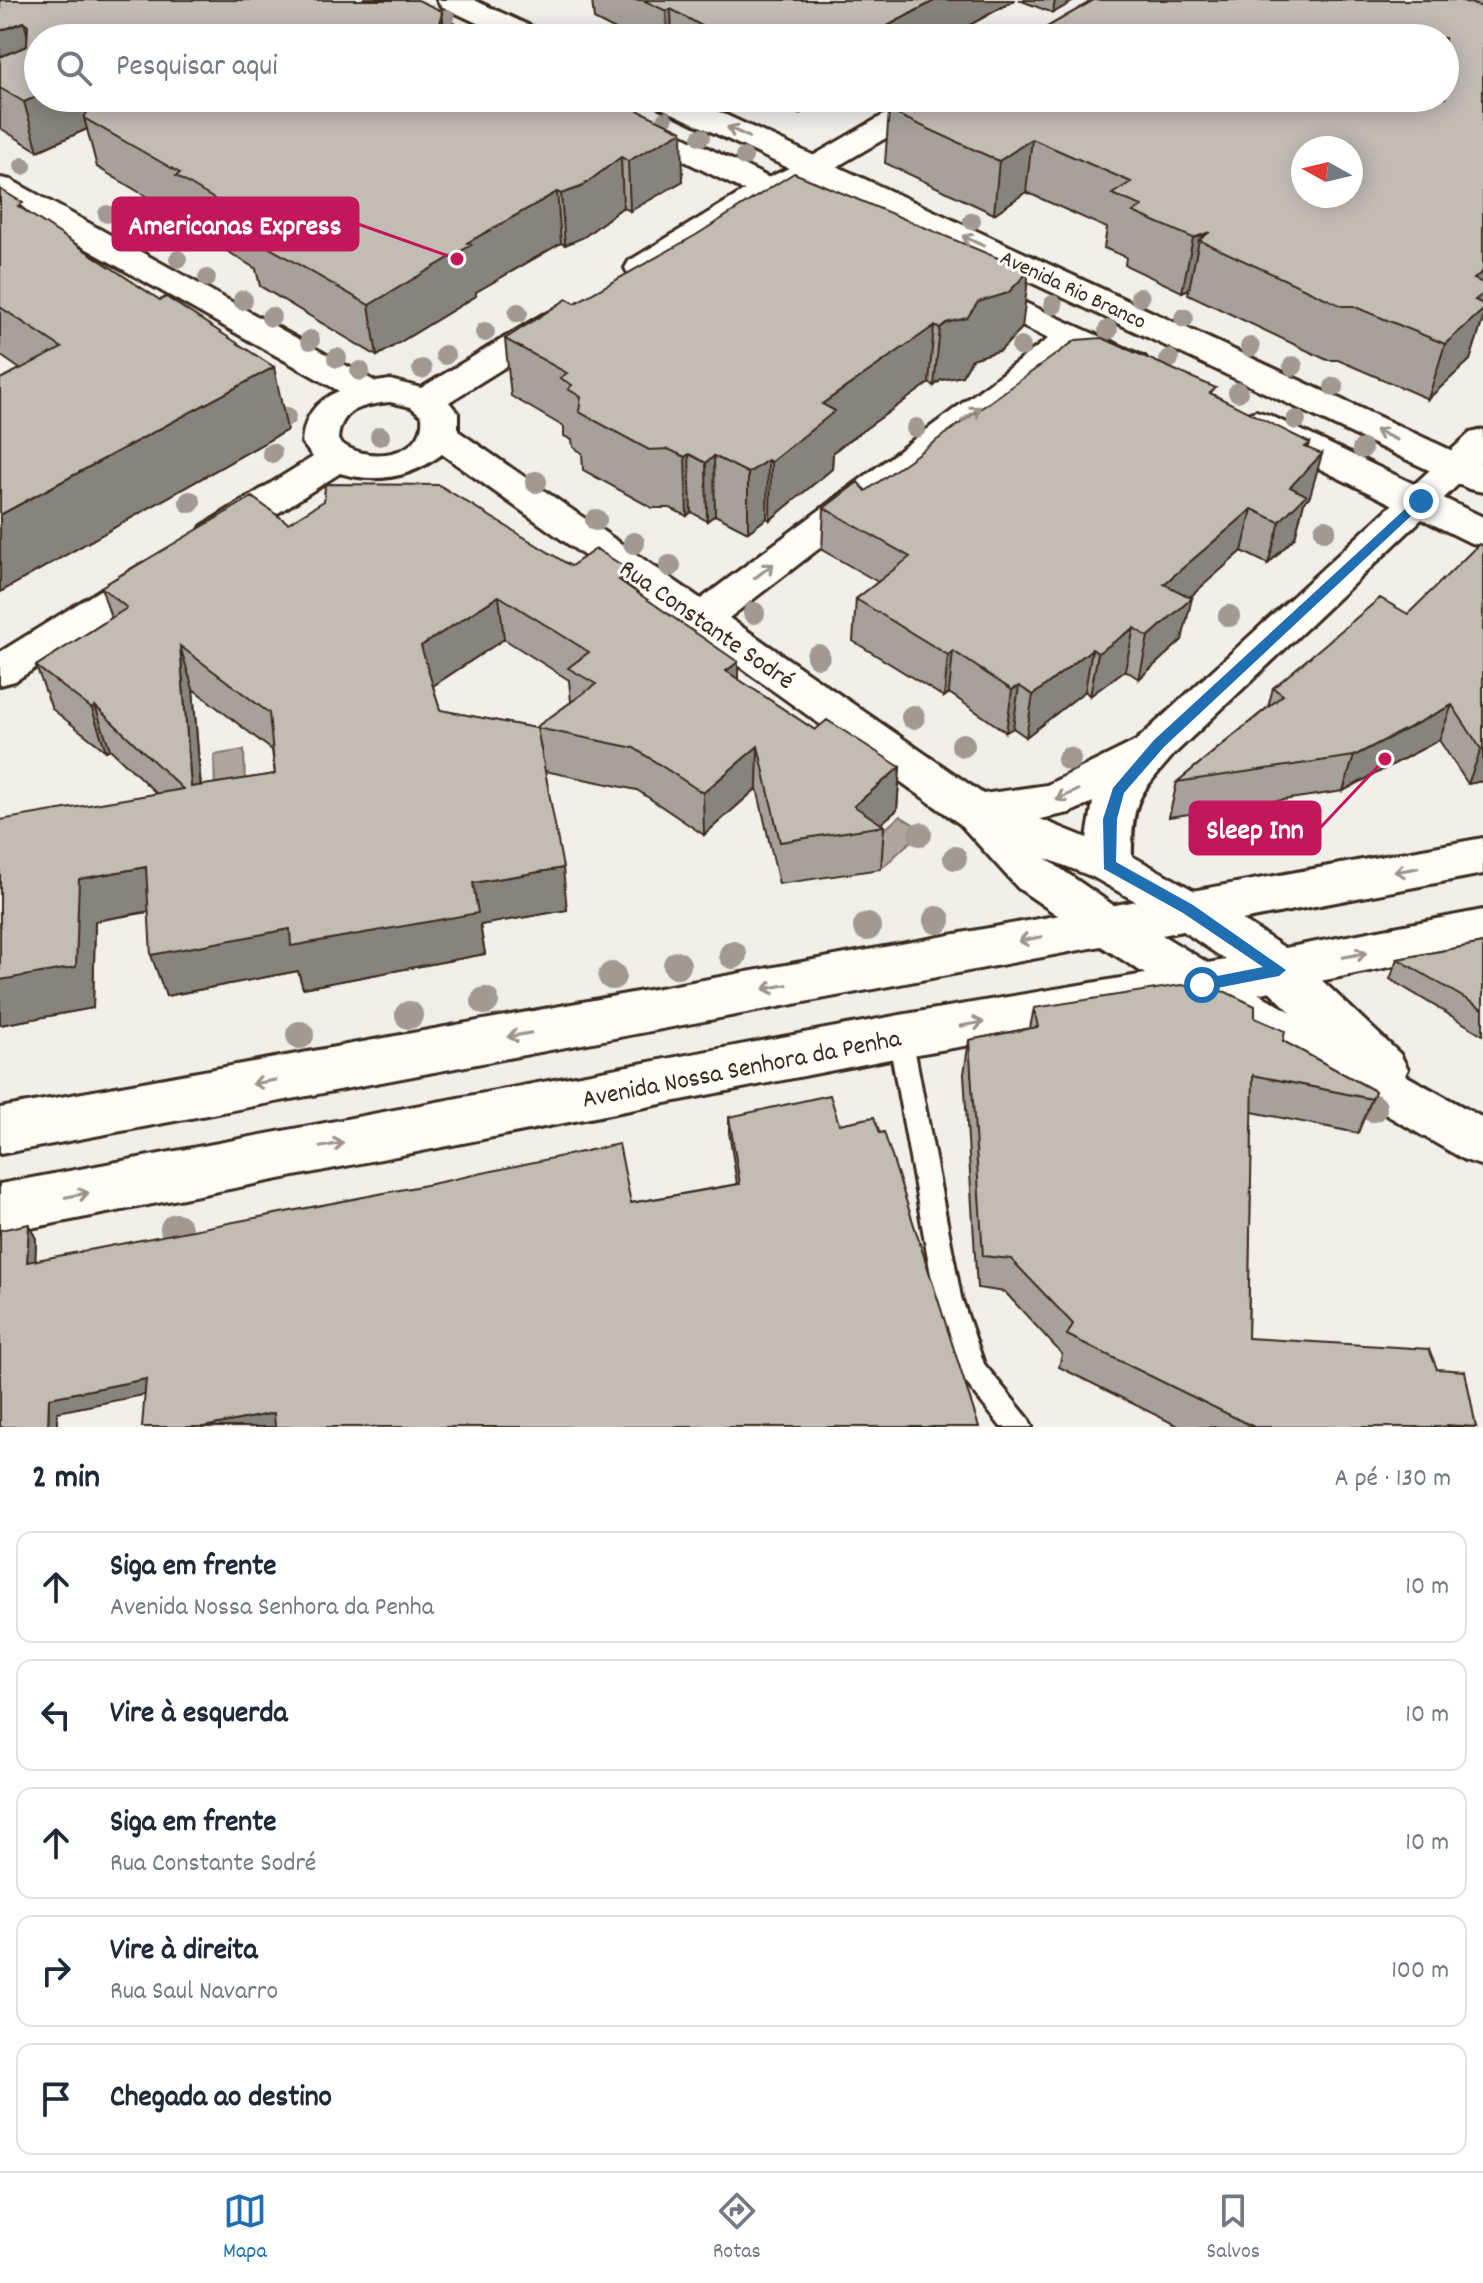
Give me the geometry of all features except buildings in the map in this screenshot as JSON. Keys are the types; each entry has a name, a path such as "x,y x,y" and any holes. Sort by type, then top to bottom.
{"main road":[{"path":"379,0 428,24"},
{"path":"451,0 503,24"},
{"path":"609,112 851,230"},
{"name":"Avenida Rio Branco","path":"695,112 1474,463"},
{"name":"Avenida Rio Branco","path":"948,277 1170,383"},
{"path":"1226,409 1483,533"},
{"path":"0,1131 1483,856"},
{"path":"1188,909 1279,970"},
{"path":"1107,925 1202,985"},
{"name":"Avenida Nossa Senhora da Penha","path":"0,1209 900,1036 1202,985 1483,929"}],"street":[{"path":"427,400 768,190 815,167 910,112"},
{"path":"0,187 369,393"},
{"path":"702,618 1072,337"},
{"path":"390,391 427,400 438,410 443,423 441,436 428,451 408,462 383,467 357,467 336,459 320,443 322,422 340,404 369,393 390,391"},
{"name":"Rua Constante Sodré","path":"441,436 976,812 1034,876 1107,925"},
{"path":"0,671 336,459"},
{"path":"1109,865 1110,819 1118,791 1159,743 1421,501 1474,463"},
{"path":"976,812 1054,801 1096,782 1159,743"},
{"name":"Rua Constante Sodré","path":"976,812 1109,865 1188,909"},
{"path":"1279,970 1427,1111"},
{"path":"1202,985 1483,1144"}],"lane":[{"path":"900,1036 948,1297 973,1371 1018,1427"}],"shaded area":[{"path":"244,750 245,786 215,792 214,755"},
{"path":"900,816 923,830 883,867 859,852"}],"place":[{"name":"Americanas Express","path":"457,259"},
{"name":"Sleep Inn","path":"1385,759"}],"route":[{"path":"1202,985 1279,970 1188,909 1109,865 1110,819 1118,791 1159,743 1421,501"}]}
